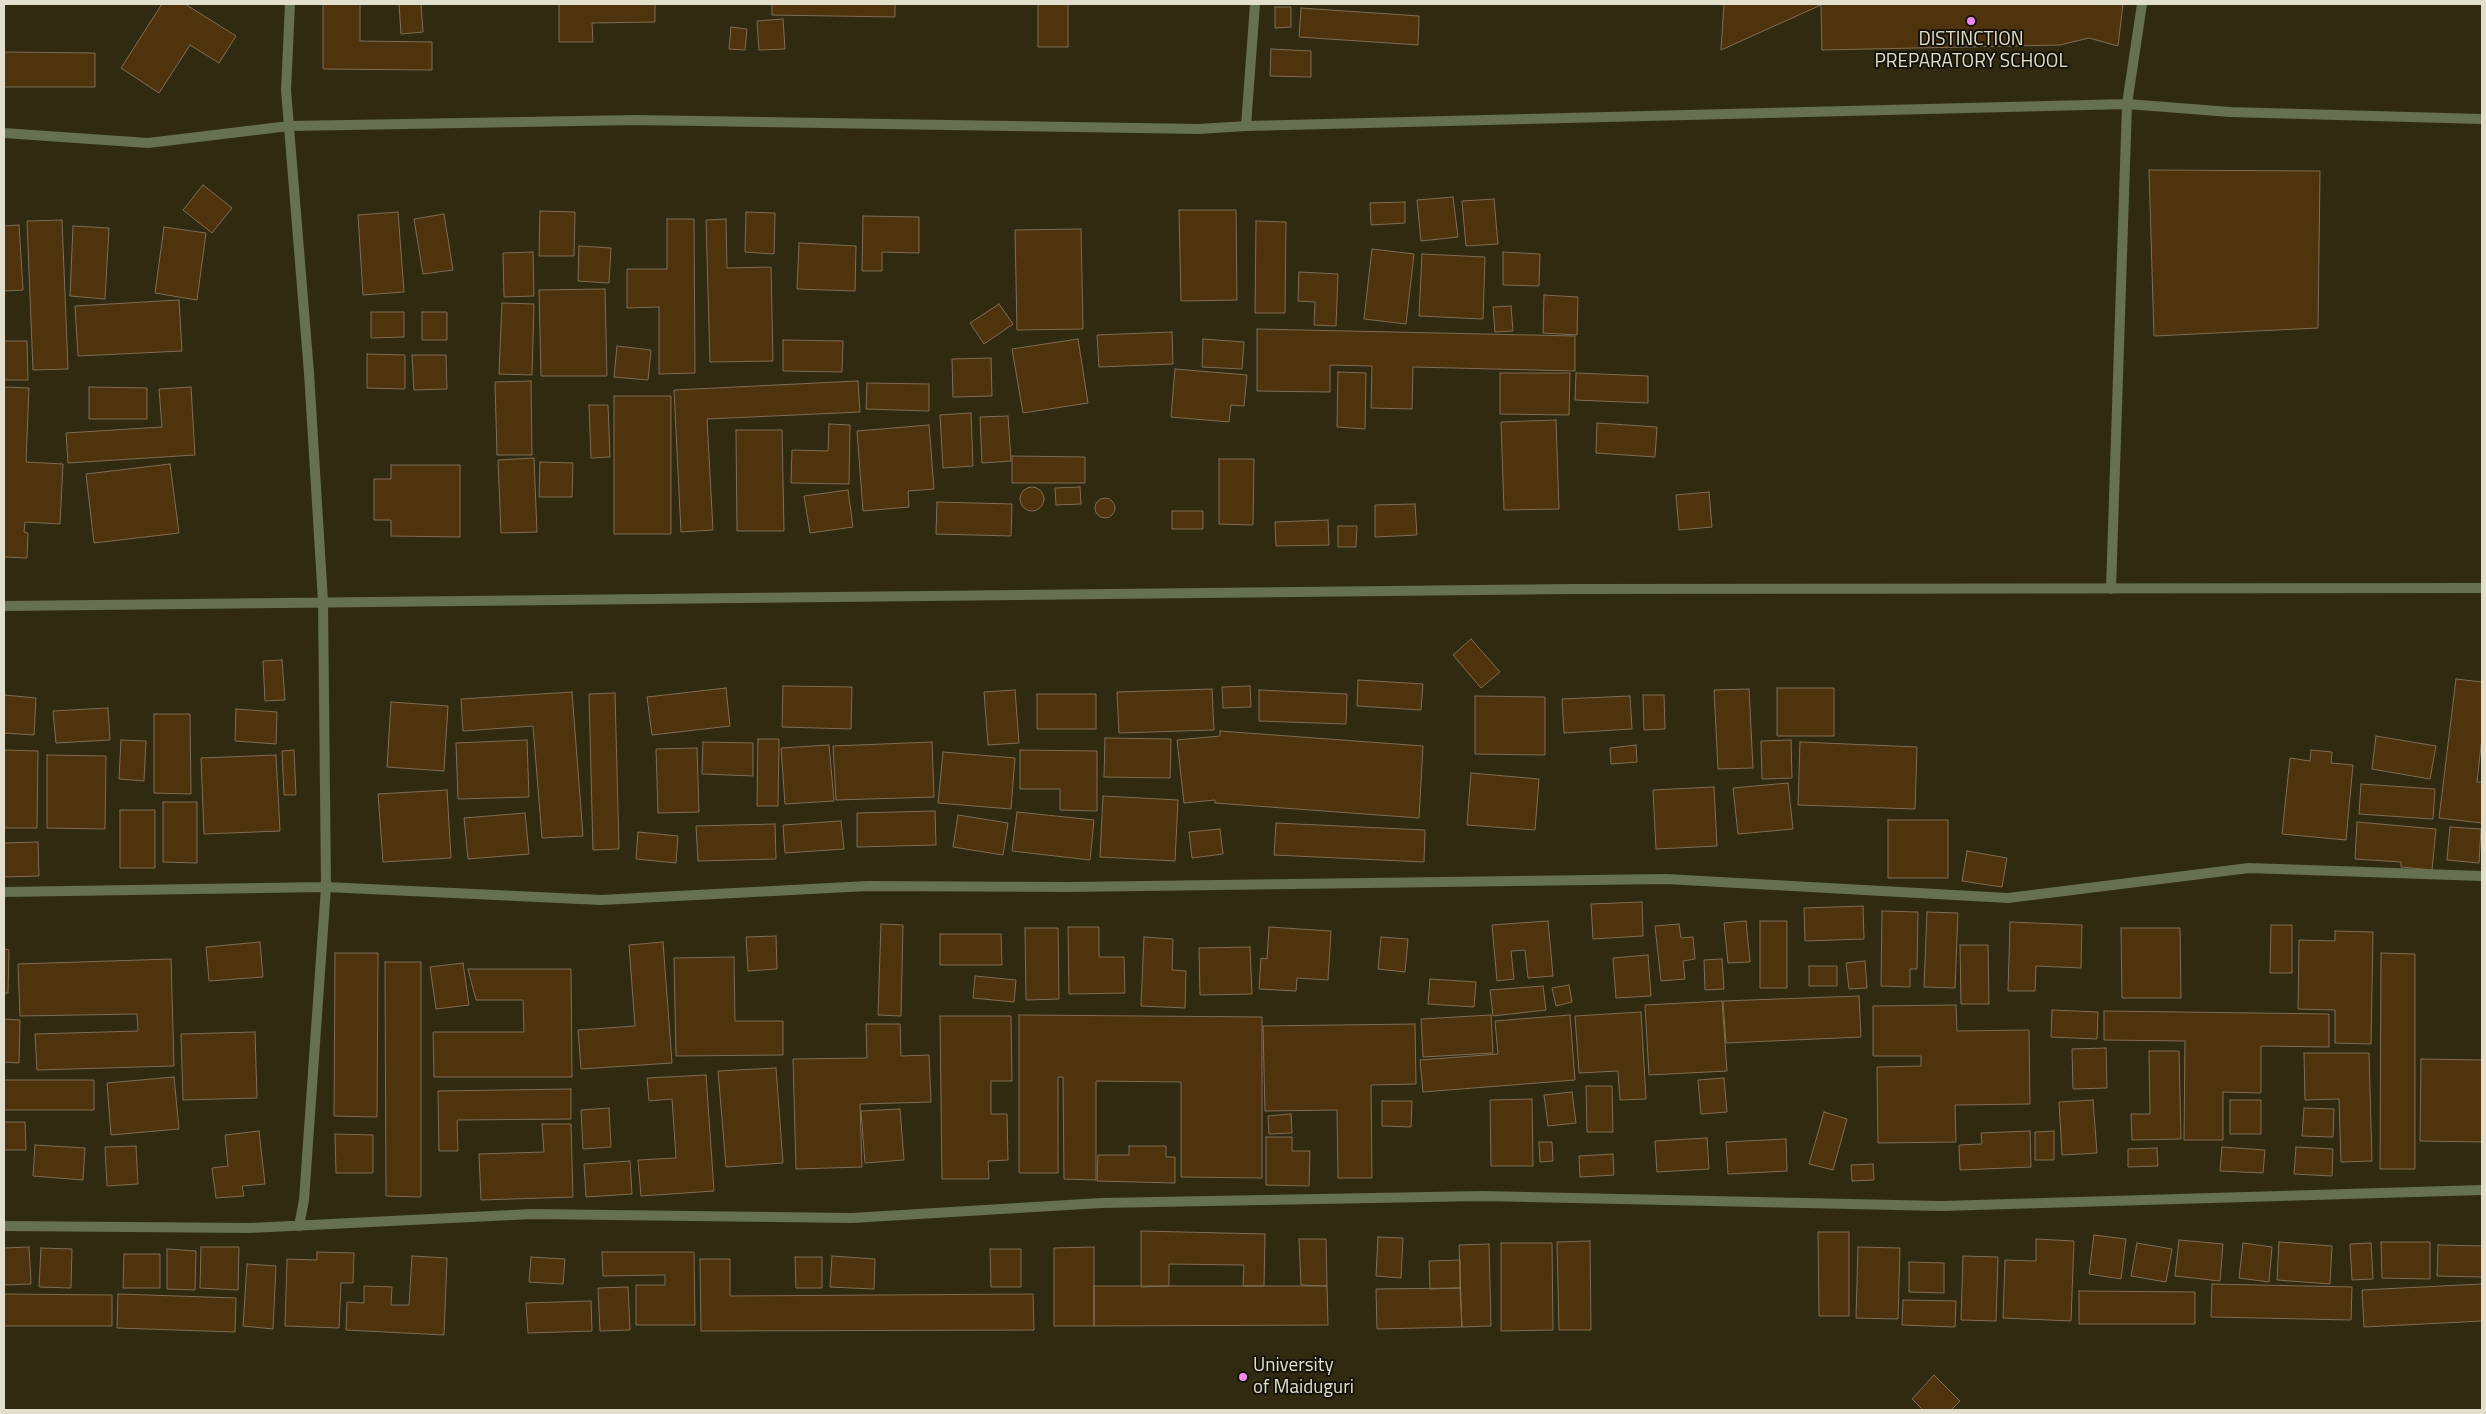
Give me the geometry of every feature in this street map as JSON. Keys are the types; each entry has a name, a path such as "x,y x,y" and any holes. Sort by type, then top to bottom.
{"street":[{"path":"290,4 286,90 309,374 323,601 326,887 304,1200 299,1226"},
{"path":"1246,126 1255,4"},
{"path":"2111,589 2127,104 2142,4"},
{"path":"4,133 148,143 289,126 638,120 1199,129 1246,126 2127,104 2230,112 2482,119"},
{"path":"4,606 323,601 1562,589 2482,588"},
{"path":"4,892 326,887 602,900 868,886 1068,887 1666,879 2008,898 2249,868 2482,876"},
{"path":"4,1226 250,1228 532,1214 852,1218 1101,1203 1473,1196 1942,1206 2482,1190"}],"building":[{"path":"162,4 185,4 236,36 219,63 190,45 159,93 121,68"},
{"path":"323,4 360,4 360,41 432,42 432,70 323,69"},
{"path":"399,4 421,4 423,32 401,34"},
{"path":"559,4 655,4 655,22 592,23 593,42 559,42"},
{"path":"772,4 895,4 895,17 772,15"},
{"path":"1038,4 1068,4 1068,47 1038,47"},
{"name":"DISTINCTION PREPARATORY SCHOOL","path":"1724,4 2123,4 2118,46 2089,38 2060,45 1822,50 1821,5 1721,50"},
{"path":"1275,7 1291,7 1291,27 1275,28"},
{"path":"1301,8 1419,16 1418,45 1299,37"},
{"path":"783,19 785,49 759,50 757,21"},
{"path":"731,27 747,29 745,50 729,49"},
{"path":"1271,49 1311,51 1311,77 1270,76"},
{"path":"4,52 95,53 95,87 4,87"},
{"path":"2149,170 2320,171 2318,328 2154,336"},
{"path":"203,185 232,208 212,233 183,210"},
{"path":"1453,197 1458,237 1421,241 1417,200"},
{"path":"1494,199 1498,244 1466,246 1462,201"},
{"path":"1405,202 1405,223 1371,225 1370,203"},
{"path":"1179,210 1236,210 1237,300 1181,301"},
{"path":"540,211 575,212 574,256 539,256"},
{"path":"398,212 404,292 363,295 358,215"},
{"path":"746,212 775,213 774,254 745,252"},
{"path":"444,214 453,270 423,274 414,219"},
{"path":"863,216 919,217 919,253 882,252 882,271 862,271"},
{"path":"667,219 694,219 695,373 659,374 659,307 627,308 627,269 667,269"},
{"path":"726,219 727,268 771,267 773,361 710,362 706,220"},
{"path":"62,220 68,369 33,370 27,221"},
{"path":"1256,221 1286,222 1285,313 1255,313"},
{"path":"19,225 23,290 4,291 4,226"},
{"path":"73,226 109,228 105,299 70,296"},
{"path":"164,227 206,233 197,300 155,293"},
{"path":"1081,229 1083,329 1017,330 1015,230"},
{"path":"799,243 856,246 855,291 797,289"},
{"path":"579,246 611,248 609,283 578,281"},
{"path":"1372,249 1414,254 1406,324 1364,319"},
{"path":"533,252 534,296 504,297 503,253"},
{"path":"1503,252 1540,254 1539,286 1503,285"},
{"path":"1422,254 1485,257 1483,319 1419,316"},
{"path":"1299,272 1338,274 1336,326 1314,325 1315,302 1298,301"},
{"path":"605,289 607,376 541,376 539,290"},
{"path":"1544,295 1578,297 1577,335 1543,333"},
{"path":"179,300 182,351 78,356 75,306"},
{"path":"502,303 534,304 532,375 499,374"},
{"path":"999,304 1013,324 984,344 970,323"},
{"path":"1511,306 1513,331 1495,332 1493,307"},
{"path":"371,312 404,312 404,337 371,338"},
{"path":"422,312 447,312 447,340 422,340"},
{"path":"1257,329 1575,336 1575,371 1413,367 1412,409 1371,408 1372,366 1330,365 1330,392 1257,391"},
{"path":"1172,332 1173,364 1099,367 1097,335"},
{"path":"1078,339 1088,403 1023,413 1012,349"},
{"path":"1203,339 1244,342 1242,369 1202,367"},
{"path":"783,340 843,341 842,372 783,371"},
{"path":"4,341 27,341 28,380 4,380"},
{"path":"617,346 651,350 648,380 614,377"},
{"path":"367,354 405,355 405,389 367,388"},
{"path":"412,355 446,355 447,389 414,390"},
{"path":"991,358 992,396 953,397 952,359"},
{"path":"1175,369 1247,375 1244,406 1231,405 1229,422 1171,417"},
{"path":"1338,372 1366,373 1365,429 1337,427"},
{"path":"1500,373 1570,373 1569,415 1500,414"},
{"path":"1576,373 1648,376 1648,403 1575,400"},
{"path":"531,381 532,455 497,455 495,382"},
{"path":"858,381 860,412 707,419 713,530 681,532 674,390"},
{"path":"867,383 929,384 929,411 866,409"},
{"path":"4,387 29,388 26,462 63,464 60,524 25,522 24,532 28,533 27,558 4,557"},
{"path":"89,387 147,388 147,419 89,419"},
{"path":"191,387 195,455 68,463 66,433 162,427 159,389"},
{"path":"614,396 671,396 671,534 614,534"},
{"path":"589,405 608,405 610,457 591,458"},
{"path":"971,413 973,466 943,468 940,415"},
{"path":"1008,416 1011,461 982,463 980,417"},
{"path":"1556,420 1559,509 1504,510 1501,422"},
{"path":"1597,423 1657,427 1655,457 1596,453"},
{"path":"829,424 850,425 849,484 791,483 792,450 828,451"},
{"path":"929,425 934,489 908,491 909,507 863,511 857,431"},
{"path":"736,430 782,430 784,531 737,531"},
{"path":"1012,456 1085,457 1085,483 1012,483"},
{"path":"534,458 537,532 501,533 498,460"},
{"path":"1219,459 1254,459 1253,525 1219,524"},
{"path":"540,462 573,463 572,497 539,497"},
{"path":"170,464 179,533 94,543 86,474"},
{"path":"391,465 460,465 460,537 391,536 391,520 374,520 374,479 391,479"},
{"path":"1032,487 1041,490 1044,499 1041,508 1032,511 1023,508 1020,499 1023,490"},
{"path":"1080,487 1081,504 1056,505 1055,488"},
{"path":"848,490 853,527 810,533 804,496"},
{"path":"1709,492 1712,527 1679,530 1676,495"},
{"path":"1105,498 1112,501 1115,508 1112,515 1105,518 1098,515 1095,508 1098,501"},
{"path":"937,502 1012,504 1011,536 936,534"},
{"path":"1415,504 1417,535 1375,537 1375,505"},
{"path":"1172,511 1203,511 1203,529 1172,529"},
{"path":"1328,520 1329,545 1276,546 1275,522"},
{"path":"1338,526 1357,526 1356,547 1338,547"},
{"path":"1471,639 1500,672 1481,688 1453,655"},
{"path":"282,660 285,700 265,701 263,661"},
{"path":"2456,679 2482,682 2482,737 2477,782 2482,782 2482,823 2439,818"},
{"path":"1358,680 1423,684 1421,710 1357,706"},
{"path":"783,686 852,687 851,729 782,727"},
{"path":"1250,686 1251,707 1223,708 1222,687"},
{"path":"726,688 730,726 652,735 647,697"},
{"path":"1777,688 1834,688 1834,736 1777,736"},
{"path":"1212,689 1214,730 1119,733 1117,692"},
{"path":"1749,689 1753,768 1718,769 1714,690"},
{"path":"1015,690 1019,743 988,745 984,692"},
{"path":"1259,690 1347,694 1346,724 1259,721"},
{"path":"572,692 583,836 542,838 533,726 463,731 461,699"},
{"path":"615,693 619,849 593,850 589,694"},
{"path":"1037,694 1096,694 1096,729 1037,729"},
{"path":"4,695 36,698 34,735 4,733"},
{"path":"1643,695 1664,695 1665,729 1644,730"},
{"path":"1475,696 1545,697 1545,755 1475,754"},
{"path":"1630,696 1632,729 1564,733 1562,699"},
{"path":"391,702 448,706 444,771 387,767"},
{"path":"108,708 110,740 56,743 53,711"},
{"path":"236,709 277,712 276,744 235,741"},
{"path":"154,714 190,714 191,794 154,793"},
{"path":"1220,731 1423,746 1419,818 1215,803 1215,800 1184,803 1177,740 1220,736"},
{"path":"2376,736 2436,746 2430,779 2372,769"},
{"path":"1105,738 1171,739 1170,778 1104,777"},
{"path":"758,739 779,739 778,806 757,806"},
{"path":"121,740 146,741 144,781 119,779"},
{"path":"527,740 529,797 458,799 456,743"},
{"path":"1791,740 1792,778 1762,779 1761,741"},
{"path":"703,742 753,743 753,776 702,774"},
{"path":"932,742 934,797 836,800 833,746"},
{"path":"1800,742 1917,747 1915,809 1798,805"},
{"path":"829,745 834,801 785,804 781,748"},
{"path":"1636,745 1637,762 1611,764 1610,748"},
{"path":"697,748 699,812 658,813 656,749"},
{"path":"4,750 38,751 37,828 4,828"},
{"path":"294,750 296,795 284,795 282,751"},
{"path":"1020,750 1097,751 1097,811 1060,810 1060,789 1020,789"},
{"path":"2311,750 2332,752 2331,763 2353,765 2346,840 2282,834 2290,758 2310,761"},
{"path":"943,752 1015,758 1011,809 938,803"},
{"path":"47,755 106,756 105,829 47,828"},
{"path":"276,755 280,831 204,834 201,758"},
{"path":"1471,773 1539,779 1535,830 1467,825"},
{"path":"1788,783 1793,829 1738,834 1733,788"},
{"path":"2361,784 2435,789 2433,819 2359,814"},
{"path":"1714,787 1717,846 1656,849 1653,790"},
{"path":"447,790 451,858 383,862 378,794"},
{"path":"1103,796 1178,800 1175,861 1100,857"},
{"path":"163,802 197,802 197,863 163,862"},
{"path":"120,810 155,810 155,868 120,868"},
{"path":"935,811 936,845 857,847 857,813"},
{"path":"1017,812 1094,820 1090,860 1012,851"},
{"path":"525,813 529,854 468,859 464,818"},
{"path":"958,815 1008,823 1003,855 953,847"},
{"path":"1888,820 1948,820 1948,878 1888,878"},
{"path":"841,821 844,849 785,853 783,825"},
{"path":"2357,822 2436,829 2432,870 2401,867 2401,862 2355,859"},
{"path":"1276,823 1425,830 1424,862 1274,855"},
{"path":"775,824 776,859 698,861 696,826"},
{"path":"2450,827 2481,829 2479,863 2447,860"},
{"path":"1220,829 1223,854 1192,858 1189,832"},
{"path":"638,832 678,836 676,863 636,859"},
{"path":"38,842 39,876 4,877 4,843"},
{"path":"1967,851 2007,858 2002,887 1962,881"},
{"path":"1642,902 1643,936 1593,939 1591,904"},
{"path":"1863,906 1864,939 1805,941 1804,908"},
{"path":"1882,911 1918,912 1917,969 1910,969 1910,987 1881,986"},
{"path":"1927,912 1958,913 1955,988 1924,987"},
{"path":"1548,921 1553,976 1528,978 1525,950 1511,951 1514,979 1497,981 1492,925"},
{"path":"1746,921 1750,962 1728,963 1724,923"},
{"path":"1760,921 1787,921 1787,988 1760,988"},
{"path":"2010,922 2082,925 2081,968 2036,966 2035,991 2008,991"},
{"path":"881,924 903,925 901,1016 878,1015"},
{"path":"1679,924 1681,938 1693,937 1695,959 1683,961 1685,979 1661,981 1655,926"},
{"path":"2271,925 2292,925 2292,973 2270,973"},
{"path":"1068,927 1099,927 1099,957 1124,957 1125,993 1069,994"},
{"path":"1269,927 1331,931 1328,980 1297,978 1296,991 1259,989 1261,958 1267,959"},
{"path":"1025,928 1058,928 1059,999 1026,1000"},
{"path":"2121,928 2180,928 2181,998 2122,998"},
{"path":"2335,931 2373,932 2371,1044 2335,1043 2335,1010 2298,1009 2299,940 2335,941"},
{"path":"940,934 1001,934 1002,965 940,965"},
{"path":"776,936 777,969 748,971 746,937"},
{"path":"1144,937 1173,939 1172,970 1186,971 1185,1008 1141,1006"},
{"path":"1381,937 1408,939 1405,972 1378,969"},
{"path":"260,942 263,977 209,981 206,947"},
{"path":"663,942 672,1063 581,1069 578,1030 635,1026 629,945"},
{"path":"1960,945 1988,945 1989,1004 1961,1004"},
{"path":"1250,947 1252,994 1200,995 1199,948"},
{"path":"4,949 9,950 8,993 4,993"},
{"path":"335,953 378,953 377,1117 334,1116"},
{"path":"2381,953 2415,954 2415,1169 2380,1169"},
{"path":"1648,955 1651,996 1616,998 1613,958"},
{"path":"734,957 735,1021 783,1021 783,1055 676,1056 674,958"},
{"path":"171,959 174,1066 37,1070 35,1034 138,1031 137,1014 20,1016 18,964"},
{"path":"1722,959 1724,989 1705,990 1704,960"},
{"path":"1865,961 1867,988 1849,989 1846,963"},
{"path":"385,962 421,962 421,1197 386,1196"},
{"path":"463,963 469,1005 436,1009 430,967"},
{"path":"1809,966 1837,966 1837,986 1809,986"},
{"path":"468,969 571,969 572,1077 434,1077 433,1032 524,1032 523,1000 476,1000"},
{"path":"975,976 1016,980 1014,1002 973,998"},
{"path":"1430,979 1476,982 1474,1007 1428,1004"},
{"path":"1569,985 1572,1002 1556,1006 1552,988"},
{"path":"1543,986 1546,1010 1493,1016 1490,990"},
{"path":"1859,996 1861,1037 1726,1043 1723,1001"},
{"path":"1722,1001 1727,1071 1649,1075 1645,1005"},
{"path":"1956,1005 1957,1031 2029,1030 2030,1104 1955,1105 1956,1142 1878,1143 1877,1067 1921,1066 1921,1056 1873,1056 1873,1006"},
{"path":"2052,1010 2098,1012 2097,1039 2051,1037"},
{"path":"2104,1011 2329,1014 2329,1047 2261,1046 2261,1093 2223,1092 2223,1140 2184,1140 2185,1041 2104,1040"},
{"path":"1641,1012 1646,1099 1620,1100 1618,1071 1579,1073 1575,1016"},
{"path":"1019,1015 1262,1017 1262,1178 1181,1177 1181,1082 1096,1081 1096,1180 1064,1179 1063,1077 1058,1077 1058,1173 1019,1173"},
{"path":"1491,1015 1493,1053 1423,1057 1421,1019"},
{"path":"1570,1015 1575,1080 1423,1092 1420,1060 1498,1054 1495,1021"},
{"path":"940,1016 1011,1016 1012,1081 991,1081 991,1114 1007,1114 1008,1160 988,1161 989,1179 942,1179"},
{"path":"4,1019 20,1020 19,1063 4,1062"},
{"path":"866,1024 900,1024 901,1056 929,1055 931,1102 860,1104 862,1167 796,1169 793,1059 867,1058"},
{"path":"1415,1024 1416,1084 1371,1085 1372,1178 1338,1178 1337,1110 1265,1111 1263,1026"},
{"path":"255,1032 257,1098 183,1100 181,1034"},
{"path":"2106,1048 2107,1088 2073,1089 2072,1049"},
{"path":"2149,1051 2179,1051 2181,1139 2132,1140 2131,1114 2150,1114"},
{"path":"2304,1053 2369,1053 2372,1161 2341,1162 2339,1099 2305,1100"},
{"path":"2421,1059 2482,1060 2482,1142 2420,1141"},
{"path":"776,1068 783,1163 726,1167 718,1071"},
{"path":"706,1075 714,1191 641,1196 638,1160 676,1158 672,1099 649,1101 647,1078"},
{"path":"174,1077 179,1129 111,1135 107,1083"},
{"path":"1724,1078 1727,1112 1701,1114 1698,1080"},
{"path":"4,1080 94,1080 94,1110 4,1110"},
{"path":"1586,1086 1612,1086 1613,1132 1587,1132"},
{"path":"571,1089 571,1119 457,1120 458,1151 439,1151 438,1091"},
{"path":"1572,1092 1576,1123 1548,1126 1544,1095"},
{"path":"1532,1099 1533,1166 1491,1166 1490,1100"},
{"path":"2093,1100 2097,1153 2062,1155 2059,1102"},
{"path":"2230,1100 2261,1100 2261,1134 2230,1134"},
{"path":"1382,1101 1412,1101 1411,1127 1382,1126"},
{"path":"609,1108 611,1147 583,1149 581,1110"},
{"path":"2304,1108 2334,1109 2333,1137 2302,1136"},
{"path":"900,1109 904,1160 865,1163 861,1111"},
{"path":"1824,1112 1847,1119 1833,1170 1809,1164"},
{"path":"1291,1114 1292,1133 1269,1134 1268,1116"},
{"path":"4,1122 25,1122 26,1150 4,1150"},
{"path":"542,1124 571,1124 573,1197 481,1200 479,1154 544,1152"},
{"path":"259,1131 265,1184 242,1186 244,1196 216,1198 212,1168 228,1166 225,1135"},
{"path":"2030,1131 2031,1167 1960,1170 1959,1145 1982,1144 1981,1133"},
{"path":"2054,1131 2054,1160 2035,1160 2035,1132"},
{"path":"335,1134 373,1135 373,1173 336,1173"},
{"path":"1266,1137 1292,1137 1292,1151 1310,1151 1309,1186 1266,1185"},
{"path":"1707,1138 1709,1169 1657,1172 1655,1141"},
{"path":"1786,1139 1787,1171 1728,1174 1726,1142"},
{"path":"1539,1142 1552,1142 1553,1161 1540,1162"},
{"path":"35,1145 85,1148 83,1180 33,1176"},
{"path":"136,1146 138,1184 107,1186 105,1147"},
{"path":"1129,1146 1166,1146 1166,1157 1175,1157 1175,1183 1097,1181 1098,1155 1129,1155"},
{"path":"2222,1147 2265,1150 2263,1173 2220,1171"},
{"path":"2296,1147 2333,1149 2332,1176 2294,1174"},
{"path":"2157,1148 2158,1166 2128,1167 2128,1149"},
{"path":"1613,1154 1614,1175 1580,1177 1579,1156"},
{"path":"630,1161 632,1194 586,1197 584,1164"},
{"path":"1873,1164 1874,1180 1852,1181 1851,1165"},
{"path":"1141,1231 1265,1234 1264,1286 1243,1286 1244,1265 1169,1264 1169,1286 1141,1287"},
{"path":"1818,1232 1849,1232 1849,1316 1819,1316"},
{"path":"2094,1235 2126,1239 2121,1279 2089,1274"},
{"path":"1378,1237 1403,1238 1401,1278 1376,1276"},
{"path":"1299,1239 1326,1239 1327,1286 1301,1285"},
{"path":"2036,1239 2074,1241 2071,1321 2003,1318 2005,1260 2036,1261"},
{"path":"2179,1240 2223,1244 2220,1281 2175,1276"},
{"path":"1590,1241 1591,1330 1559,1330 1557,1242"},
{"path":"2279,1242 2332,1246 2330,1284 2277,1280"},
{"path":"2381,1242 2430,1242 2430,1279 2382,1278"},
{"path":"1501,1243 1552,1243 1553,1330 1501,1331"},
{"path":"2137,1243 2172,1249 2166,1282 2131,1276"},
{"path":"2243,1243 2272,1247 2269,1282 2239,1278"},
{"path":"2371,1243 2373,1279 2352,1280 2350,1244"},
{"path":"1489,1244 1491,1326 1462,1327 1459,1245"},
{"path":"2438,1245 2482,1246 2482,1277 2437,1276"},
{"path":"29,1247 31,1284 4,1285 4,1248"},
{"path":"201,1247 239,1247 238,1290 200,1288"},
{"path":"1094,1247 1094,1326 1054,1326 1054,1248"},
{"path":"1858,1247 1900,1248 1898,1319 1856,1318"},
{"path":"41,1248 72,1249 71,1288 39,1287"},
{"path":"167,1249 196,1251 195,1290 167,1289"},
{"path":"990,1249 1021,1249 1021,1287 991,1287"},
{"path":"317,1252 354,1253 353,1283 341,1283 339,1328 285,1326 287,1259 317,1260"},
{"path":"602,1252 694,1252 695,1325 636,1325 636,1285 665,1285 665,1275 603,1276"},
{"path":"124,1254 160,1254 160,1288 123,1288"},
{"path":"412,1256 447,1258 444,1335 346,1330 347,1302 364,1303 364,1286 392,1287 391,1305 409,1305"},
{"path":"832,1256 875,1259 874,1289 830,1287"},
{"path":"1963,1256 1998,1257 1996,1321 1961,1320"},
{"path":"531,1257 565,1259 563,1284 529,1282"},
{"path":"795,1257 822,1257 822,1288 796,1288"},
{"path":"700,1259 730,1259 730,1296 1033,1294 1034,1330 701,1331"},
{"path":"1460,1260 1460,1288 1430,1289 1429,1261"},
{"path":"1909,1262 1944,1263 1944,1293 1909,1292"},
{"path":"247,1264 276,1266 273,1329 243,1326"},
{"path":"2212,1284 2352,1287 2351,1320 2211,1317"},
{"path":"2482,1284 2482,1321 2364,1327 2362,1290"},
{"path":"1094,1286 1327,1286 1328,1325 1094,1326"},
{"path":"628,1287 630,1330 600,1331 598,1288"},
{"path":"1460,1288 1462,1327 1377,1329 1376,1289"},
{"path":"2079,1291 2195,1292 2195,1324 2079,1324"},
{"path":"4,1294 112,1295 112,1326 4,1326"},
{"path":"118,1294 236,1298 235,1332 117,1328"},
{"path":"1903,1300 1956,1301 1955,1327 1902,1325"},
{"path":"591,1301 592,1331 528,1333 526,1303"},
{"path":"1934,1375 1960,1401 1951,1410 1923,1410 1912,1399"}],"place":[{"name":"DISTINCTION PREPARATORY SCHOOL","path":"1971,21"},
{"name":"University of Maiduguri","path":"1243,1377"}]}
